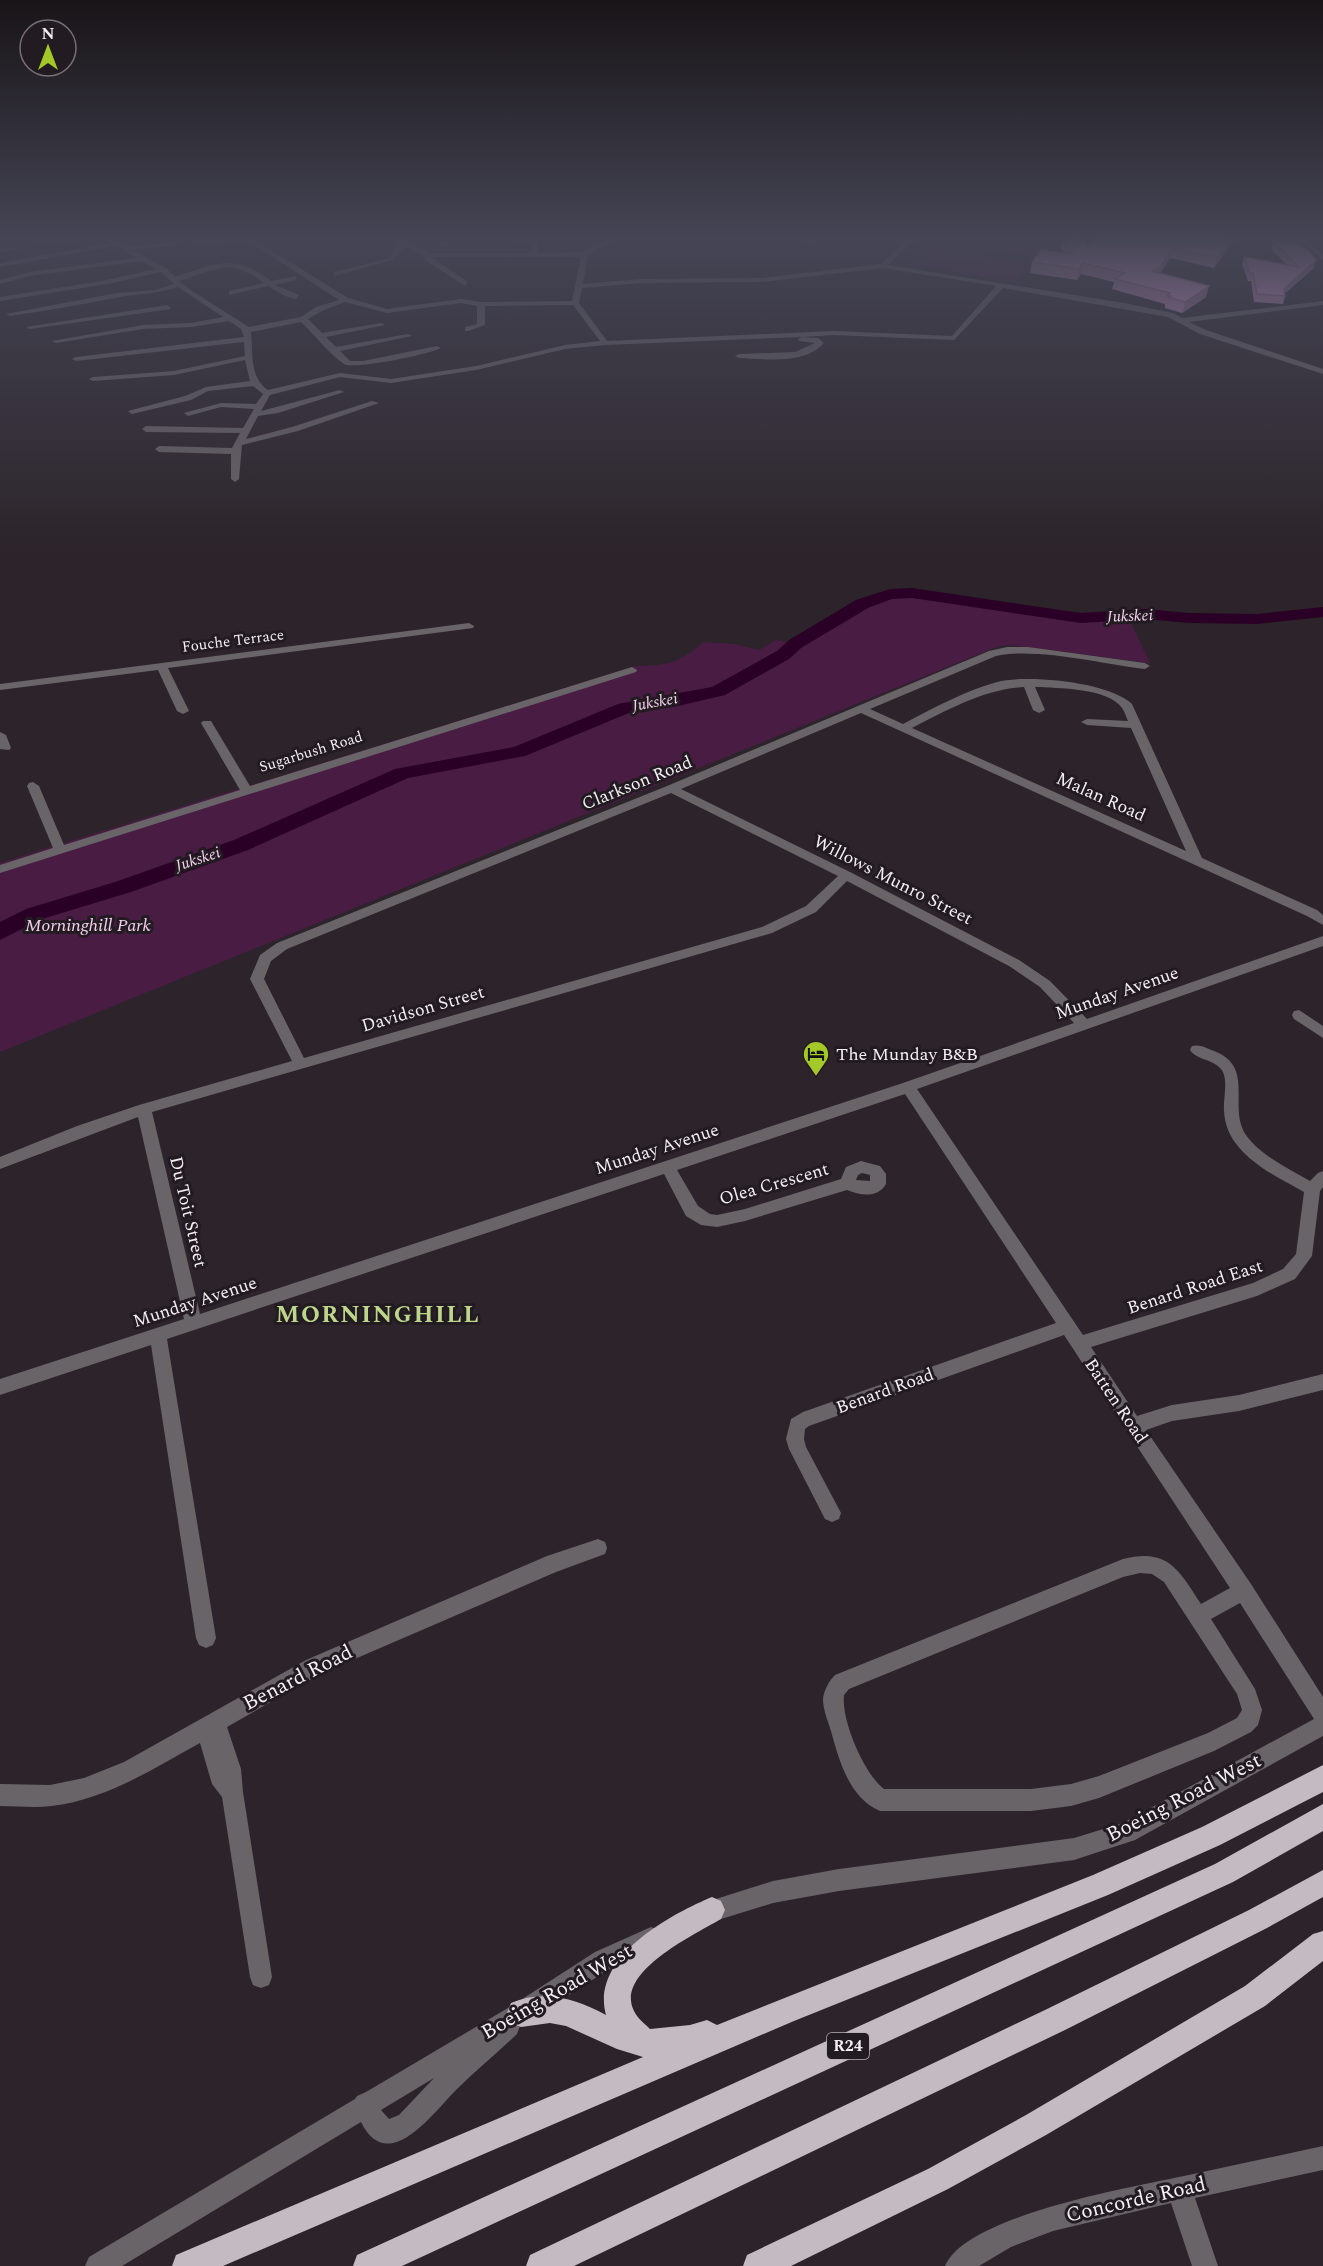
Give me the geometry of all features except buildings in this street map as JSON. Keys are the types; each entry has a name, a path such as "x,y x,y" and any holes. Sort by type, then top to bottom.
{"highway":[{"path":"187,2266 789,2009 1099,1886 1211,1836 1323,1778"},
{"name":"R24","path":"368,2266 1214,1878 1323,1817"},
{"path":"541,2266 1065,2015 1258,1919 1323,1883"},
{"path":"645,2043 625,2023 618,2011 620,1984 625,1971 640,1954 712,1910"},
{"path":"758,2266 938,2179 1036,2125 1255,1996 1323,1944"},
{"path":"521,2013 550,2009 566,2012 617,2035 645,2043 690,2039 789,2009"}],"street":[{"path":"76,359 200,342"},
{"path":"249,342 250,376 254,383 267,393"},
{"path":"325,342 346,363 363,363 437,348"},
{"path":"333,350 377,342"},
{"path":"235,479 237,447 267,393 347,374 371,380 391,381 476,368 565,347 628,342"},
{"path":"739,356 803,354 811,352 820,343 817,342"},
{"path":"1232,342 1323,372"},
{"path":"93,379 176,372 250,357"},
{"path":"363,363 376,373 386,375 455,364"},
{"path":"132,411 188,398 206,389 254,383"},
{"path":"188,413 221,405 275,411 340,392"},
{"path":"159,449 237,447 375,403"},
{"path":"146,429 246,431"},
{"name":"Fouche Terrace","path":"0,687 470,626"},
{"name":"Clarkson Road","path":"301,1065 257,979 260,966 272,952 295,940 671,789 983,657 1007,650 1028,650 1145,666"},
{"path":"161,665 183,711"},
{"name":"Sugarbush Road","path":"0,868 632,670"},
{"path":"1028,683 1039,710"},
{"path":"904,728 942,708 1000,685 1028,683 1073,686 1106,692 1126,704 1196,859"},
{"name":"Malan Road","path":"861,709 1196,859 1312,913 1323,921"},
{"path":"1087,722 1137,725"},
{"path":"207,723 246,790"},
{"path":"0,735 5,748"},
{"path":"33,786 60,850"},
{"name":"Willows Munro Street","path":"671,789 846,875 1026,970 1046,984 1084,1024"},
{"name":"Davidson Street","path":"0,1163 82,1130 144,1109 767,930 797,918 811,909 846,875"},
{"name":"Munday Avenue","path":"0,1387 908,1087 1323,941"},
{"path":"1299,1015 1323,1033"},
{"path":"1197,1050 1220,1058 1230,1070 1232,1119 1241,1139 1269,1164 1318,1183"},
{"name":"Batten Road","path":"908,1087 1244,1591 1323,1715"},
{"name":"Du Toit Street","path":"144,1109 194,1324"},
{"name":"Olea Crescent","path":"667,1166 692,1211 707,1220 717,1221 745,1215 849,1183"},
{"name":"Benard Road East","path":"1078,1344 1257,1288 1289,1274 1304,1256 1318,1183"},
{"name":"Benard Road","path":"832,1513 798,1449 795,1439 797,1425 803,1420 1066,1327"},
{"path":"158,1335 206,1638"},
{"path":"1133,1426 1172,1413 1239,1403 1323,1382"},
{"name":"Benard Road","path":"0,1795 50,1796 84,1789 130,1770 280,1684 351,1650 554,1563 598,1548"},
{"path":"1140,1564 1155,1565 1171,1575 1197,1616 1245,1689 1252,1710 1251,1718 1244,1725 1214,1741 1099,1786 1071,1795 1031,1800 880,1800 871,1795 857,1775 832,1699 835,1688 842,1682 1123,1568 1140,1564"},
{"path":"1197,1616 1244,1591"},
{"path":"211,1725 219,1777 232,1792 261,1977"},
{"name":"Boeing Road West","path":"98,2266 365,2104 521,2013 603,1960 712,1910 773,1892 839,1880 1052,1853 1102,1841 1127,1832 1323,1725"},
{"path":"365,2104 381,2129 389,2131 408,2124 447,2082 490,2045 521,2013"},
{"name":"Concorde Road","path":"958,2266 986,2246 1010,2234 1084,2210 1323,2158"},
{"path":"1179,2189 1205,2266"}],"green space":[{"name":"Morninghill Park","path":"912,593 1081,618 1127,615 1150,663 1010,645 999,646 0,1052 0,863 635,666 672,662 687,655 703,642 734,644 759,650 776,640 795,644 865,604"}],"waterway":[{"name":"Jukskei","path":"0,932 34,914 123,887 241,845 402,773 518,752 625,708 718,691 783,655 795,644 862,604 890,594 912,593 1081,618 1145,614 1189,618 1257,619 1323,612"}],"place":[{"name":"The Munday B&B","path":"816,1077"}],"district":[{"name":"MORNINGHILL","path":"378,1315"}]}
